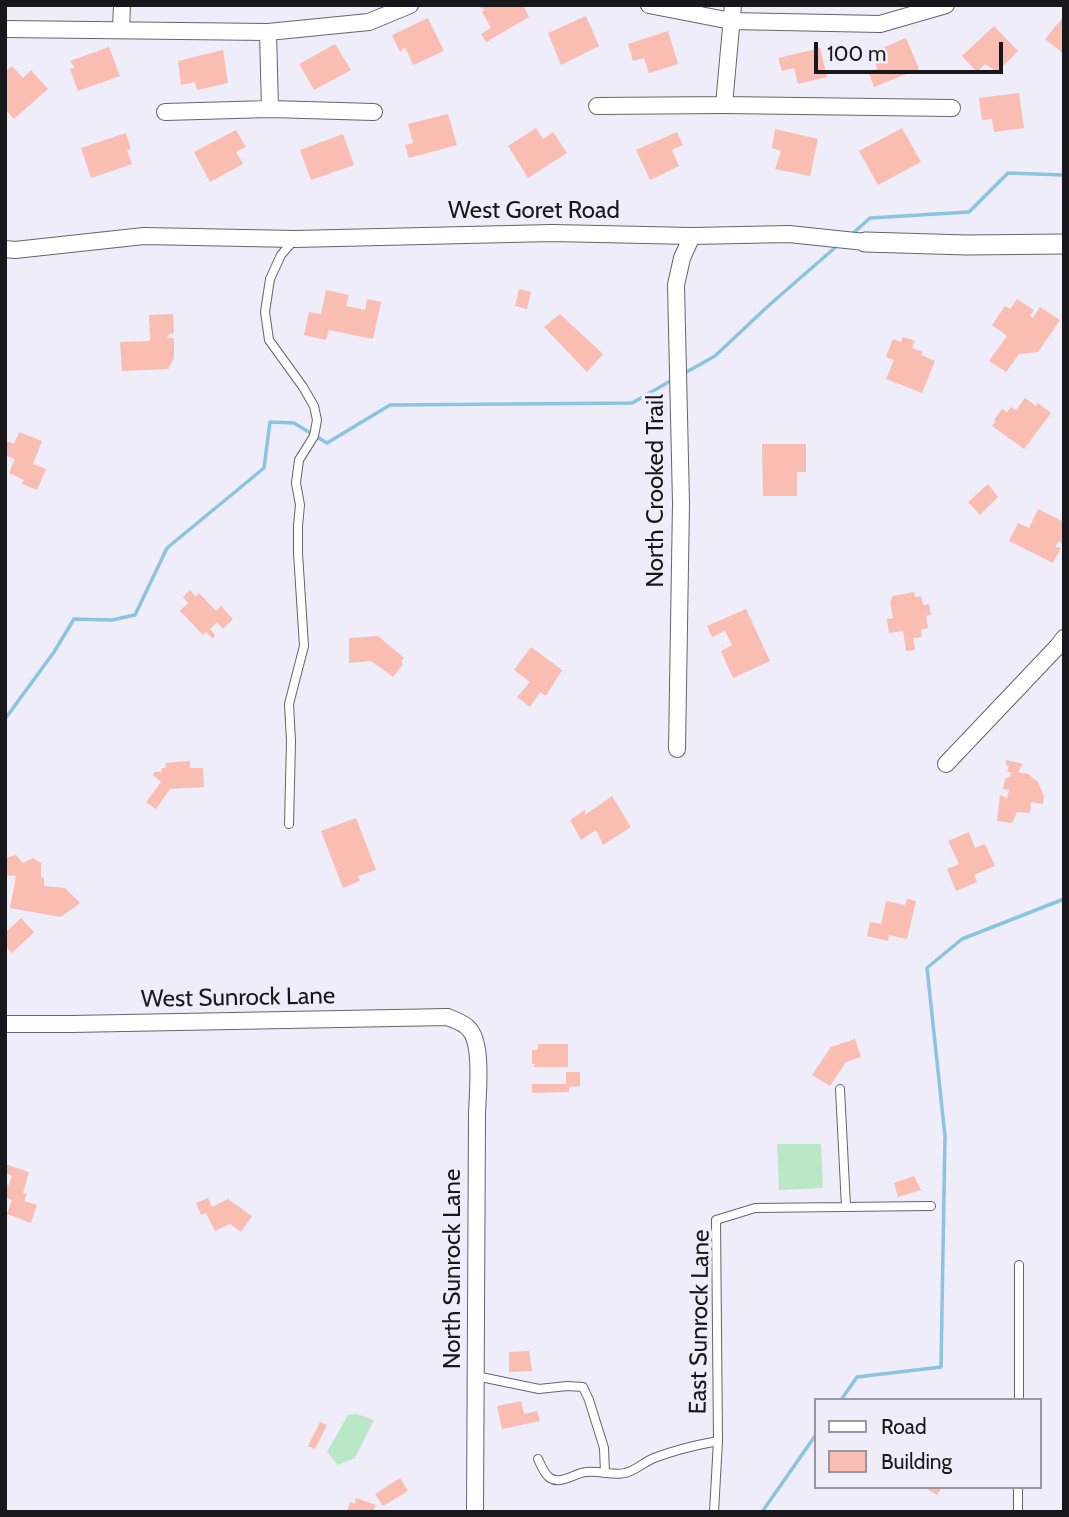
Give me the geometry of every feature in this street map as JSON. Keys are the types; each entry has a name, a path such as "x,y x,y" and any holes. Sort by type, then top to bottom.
{"street":[{"path":"121,30 122,5"},
{"path":"5,29 268,32 369,22 410,5"},
{"path":"649,5 880,24 946,5"},
{"path":"724,105 732,13"},
{"path":"268,32 270,108"},
{"path":"597,106 952,108"},
{"path":"164,112 270,108 374,112"},
{"name":"West Goret Road","path":"5,249 144,236 295,239 552,233 692,236 789,234 865,242 1064,244"},
{"name":"North Crooked Trail","path":"677,749 681,503 676,285 682,258 692,236"},
{"path":"946,764 1064,638"},
{"name":"West Sunrock Lane","path":"5,1024 448,1017 469,1028"},
{"name":"North Sunrock Lane","path":"469,1028 477,1044 478,1064 475,1512"}],"lane":[{"path":"289,824 289,704 304,646 298,553 300,505 296,483 299,460 314,436 317,420 314,406 303,387 269,340 265,312 270,279 281,255 295,239"},
{"path":"840,1088 846,1208"},
{"name":"East Sunrock Lane","path":"714,1512 718,1441 716,1220 755,1208 931,1206"},
{"path":"1019,1265 1019,1398"},
{"path":"475,1376 539,1389 567,1385 583,1387 604,1448 605,1473"},
{"path":"538,1459 551,1479 562,1480 588,1471 626,1473 670,1452 718,1441"},
{"path":"1018,1489 1018,1512"}],"green space":[{"path":"777,1144 821,1144 823,1188 779,1190"},
{"path":"357,1414 374,1420 355,1458 338,1465 327,1452 348,1415"}],"building":[{"path":"523,5 529,17 486,42 481,34 491,28 482,12 485,10 480,7"},
{"path":"586,16 599,46 561,65 548,33"},
{"path":"1064,16 1064,54 1045,39"},
{"path":"428,18 444,51 413,65 405,47 400,52 392,35"},
{"path":"994,26 1018,51 997,72 985,64 977,72 962,56"},
{"path":"668,31 678,64 649,73 644,58 633,61 628,44"},
{"path":"906,38 919,69 874,87 869,73 877,69 873,52"},
{"path":"335,44 351,70 314,90 299,64"},
{"path":"109,47 120,76 78,91 70,69 75,68 70,61"},
{"path":"820,48 827,77 798,84 794,68 782,71 778,58"},
{"path":"223,50 228,83 197,90 195,82 181,85 178,61"},
{"path":"12,66 23,78 31,70 48,89 14,119 5,109 5,72"},
{"path":"1019,93 1024,128 994,132 992,119 982,120 979,98"},
{"path":"448,114 457,145 409,158 405,145 413,143 408,124"},
{"path":"536,128 543,139 553,132 567,153 528,178 508,146"},
{"path":"902,128 921,162 878,185 859,151"},
{"path":"775,129 818,139 810,176 775,169 781,151 772,148"},
{"path":"236,130 246,147 236,152 243,164 210,182 194,152"},
{"path":"677,132 683,145 672,150 679,166 650,180 636,150"},
{"path":"126,133 131,149 127,150 132,164 91,178 81,148"},
{"path":"343,134 354,165 311,180 300,150"},
{"path":"519,289 531,292 527,309 515,306"},
{"path":"326,290 349,295 346,306 365,310 367,299 381,302 373,339 329,330 326,340 304,335 309,312 321,314"},
{"path":"1017,299 1034,310 1030,316 1033,318 1040,307 1060,320 1038,352 1019,354 1006,372 989,361 1007,336 992,325 1005,306 1010,309"},
{"path":"173,314 174,333 167,338 174,338 174,358 168,369 122,371 120,342 150,341 149,315"},
{"path":"560,314 603,354 587,372 544,327"},
{"path":"903,337 915,341 912,348 935,361 922,393 886,379 894,360 886,357 893,339 901,342"},
{"path":"1025,398 1036,406 1038,403 1051,413 1024,449 992,426 1002,409 1007,412 1011,407 1016,410"},
{"path":"19,432 42,441 33,464 46,469 37,490 22,484 24,480 9,473 15,459 5,455 5,442 14,444"},
{"path":"762,444 806,444 806,472 797,472 797,496 763,496"},
{"path":"988,484 998,497 980,515 968,502"},
{"path":"1038,509 1064,522 1061,534 1064,535 1064,546 1059,541 1055,547 1061,548 1053,563 1009,541 1018,523 1029,528"},
{"path":"190,590 196,597 199,593 216,611 221,606 233,619 223,629 217,622 210,629 215,635 213,639 206,632 203,635 180,611 188,603 183,597"},
{"path":"914,592 915,597 921,596 923,605 929,604 931,615 926,616 928,628 921,630 922,637 913,638 915,650 906,651 903,631 889,633 887,619 893,618 890,602 893,596"},
{"path":"746,609 770,661 733,678 721,651 732,645 725,631 712,637 707,626"},
{"path":"378,636 404,658 401,661 403,664 393,677 371,661 349,663 349,638"},
{"path":"531,647 562,670 546,696 540,692 530,707 517,697 530,682 514,670"},
{"path":"1006,760 1023,764 1018,772 1028,774 1038,782 1044,796 1043,804 1031,802 1030,813 1017,812 1012,823 997,821 1000,795 1007,798 1009,790 1003,789 1005,779 1011,772 1007,772 1009,766 1006,765"},
{"path":"190,761 190,768 203,768 204,787 170,789 156,809 146,802 161,782 153,775 154,772 161,772 166,763"},
{"path":"612,796 631,827 603,845 596,830 581,840 570,820 585,810 585,815"},
{"path":"356,818 376,870 358,876 360,881 343,888 321,831"},
{"path":"969,832 975,848 985,844 995,866 974,875 977,882 956,891 947,869 959,864 948,841"},
{"path":"16,855 23,863 33,858 41,863 44,886 65,888 80,903 61,917 10,908 16,876 5,875 5,858"},
{"path":"907,899 916,901 907,939 889,935 888,941 867,936 870,922 881,924 886,901 905,905"},
{"path":"21,918 34,932 12,953 5,946 5,933"},
{"path":"855,1039 861,1057 846,1062 830,1086 812,1075 831,1047"},
{"path":"538,1044 568,1044 568,1067 534,1067 532,1050 538,1050"},
{"path":"566,1072 580,1072 580,1086 569,1087 569,1092 532,1093 532,1084 566,1084"},
{"path":"5,1164 29,1172 23,1193 27,1194 24,1201 37,1205 31,1223 7,1214 12,1200 5,1197 5,1184 9,1185 12,1176 5,1173"},
{"path":"914,1176 921,1190 898,1197 894,1183"},
{"path":"208,1198 212,1207 228,1199 252,1216 241,1232 230,1224 215,1231 206,1213 201,1215 196,1203"},
{"path":"529,1351 532,1371 509,1372 509,1352"},
{"path":"521,1401 524,1414 537,1411 540,1421 502,1429 497,1406"},
{"path":"320,1422 327,1425 315,1449 308,1446"},
{"path":"400,1478 408,1491 383,1506 375,1494"},
{"path":"927,1489 941,1489 937,1495"},
{"path":"356,1498 376,1505 373,1512 347,1512 350,1502 355,1504"}],"waterway":[{"path":"850,236 870,218 969,212 1008,173 1064,175"},
{"path":"683,374 715,356 838,245"},
{"path":"5,719 54,652 74,619 112,620 135,615 167,548 264,468 270,422 294,423 327,443 390,405 632,403 674,379"},
{"path":"842,1398 857,1377 941,1367 945,1136 927,968 962,939 1064,899"},
{"path":"762,1512 814,1437"}]}
